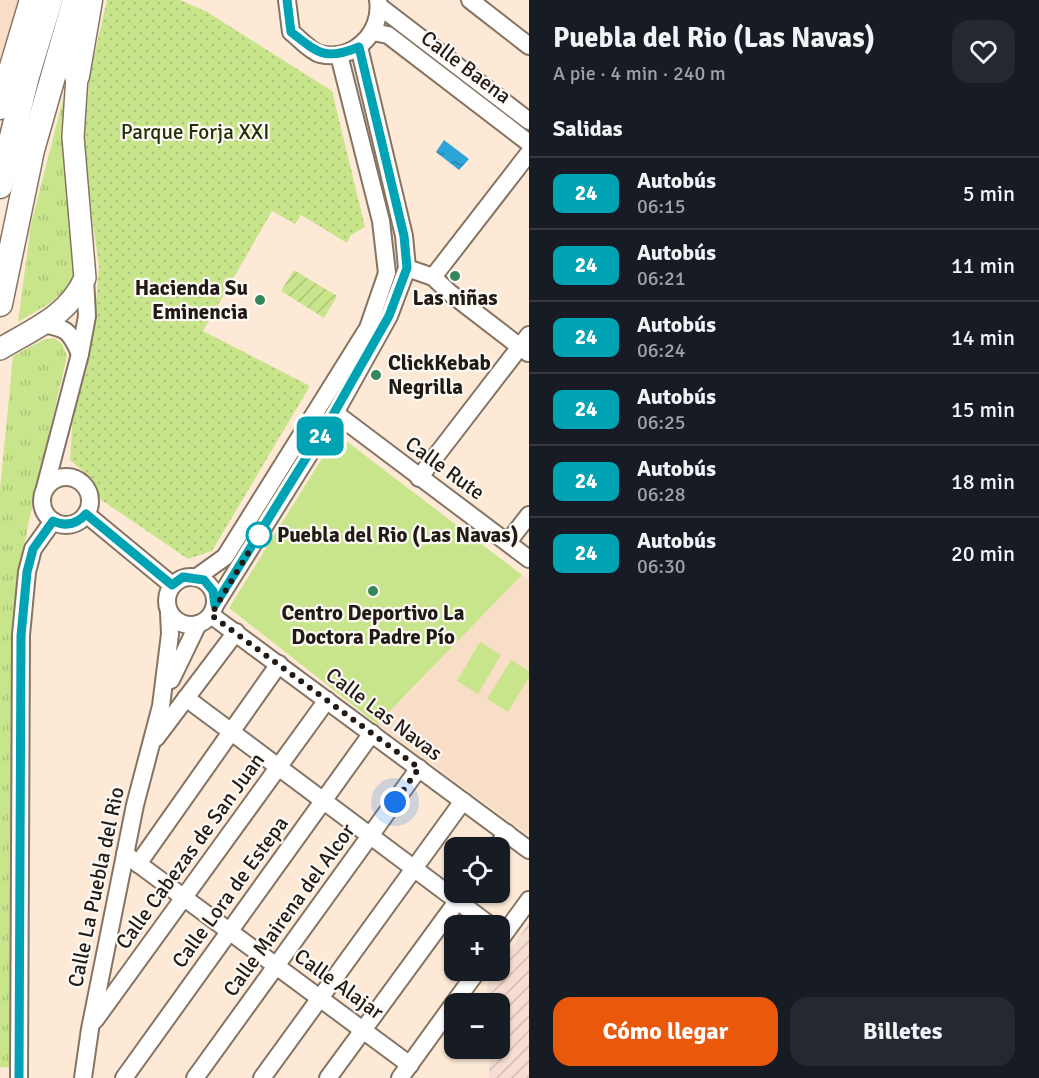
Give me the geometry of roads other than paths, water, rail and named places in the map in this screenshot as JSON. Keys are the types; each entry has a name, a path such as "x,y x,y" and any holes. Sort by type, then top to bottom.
{"highway":[{"path":"0,107 32,0"},
{"path":"0,186 27,76 50,0"},
{"path":"0,304 32,150 75,0"},
{"path":"77,76 90,0"}],"main road":[{"path":"0,349 63,310 76,298 85,278 74,137 77,76"}],"street":[{"path":"77,76 99,0"},
{"path":"287,0 291,32 318,54 339,55 359,47 373,32 379,3"},
{"path":"470,0 529,46"},
{"name":"Calle Baena","path":"379,3 529,121"},
{"name":"Calle Baena","path":"373,32 388,35 529,143"},
{"path":"161,706 178,661 334,413 389,316 407,268 404,236 359,47"},
{"path":"197,577 225,557 368,328 387,273 381,221 339,55"},
{"path":"434,277 529,153"},
{"path":"407,268 434,277 450,293 526,345 419,478"},
{"path":"56,445 61,464 88,492 89,507 86,514 81,519 67,525 53,521 47,516 42,502 56,445 80,354 87,316 85,278"},
{"path":"40,324 61,326 73,336 80,354"},
{"name":"Calle Rute","path":"334,413 529,559"},
{"path":"45,488 57,478 72,478"},
{"path":"86,514 172,585"},
{"path":"508,542 529,515"},
{"path":"19,1078 21,636 27,572 33,549 53,521"},
{"path":"161,706 170,633 166,598 172,585 183,577 197,577 209,585 215,598 208,615 181,624 169,613"},
{"name":"Calle Las Navas","path":"208,615 236,632 529,850"},
{"path":"150,746 236,632"},
{"path":"131,859 231,732 279,664"},
{"path":"186,698 414,868 444,886"},
{"name":"Calle Cabezas de San Juan","path":"99,1005 182,897 327,700"},
{"name":"Calle La Puebla del Rio","path":"85,1077 90,1029 99,1005 131,859 150,746 161,706"},
{"name":"Calle Lora de Estepa","path":"124,1078 372,733"},
{"name":"Calle Mairena del Alcor","path":"195,1078 419,768"},
{"path":"262,1078 463,801"},
{"path":"504,837 507,833"},
{"name":"Calle Alajar","path":"131,859 363,1030 405,1071"},
{"path":"510,920 529,900"},
{"path":"328,1078 456,903"},
{"path":"468,903 480,915"},
{"path":"405,1071 470,981"}],"water":[{"path":"444,140 469,159 459,170 436,152"}],"place":[{"name":"Las niñas","path":"455,276"},
{"name":"Hacienda Su Eminencia","path":"260,300"},
{"name":"ClickKebab Negrilla","path":"376,375"},
{"name":"Puebla del Rio (Las Navas)","path":"259,535"},
{"name":"Centro Deportivo La Doctora Padre Pío","path":"373,591"}],"park label":[{"name":"Parque Forja XXI","path":"195,132"}]}
